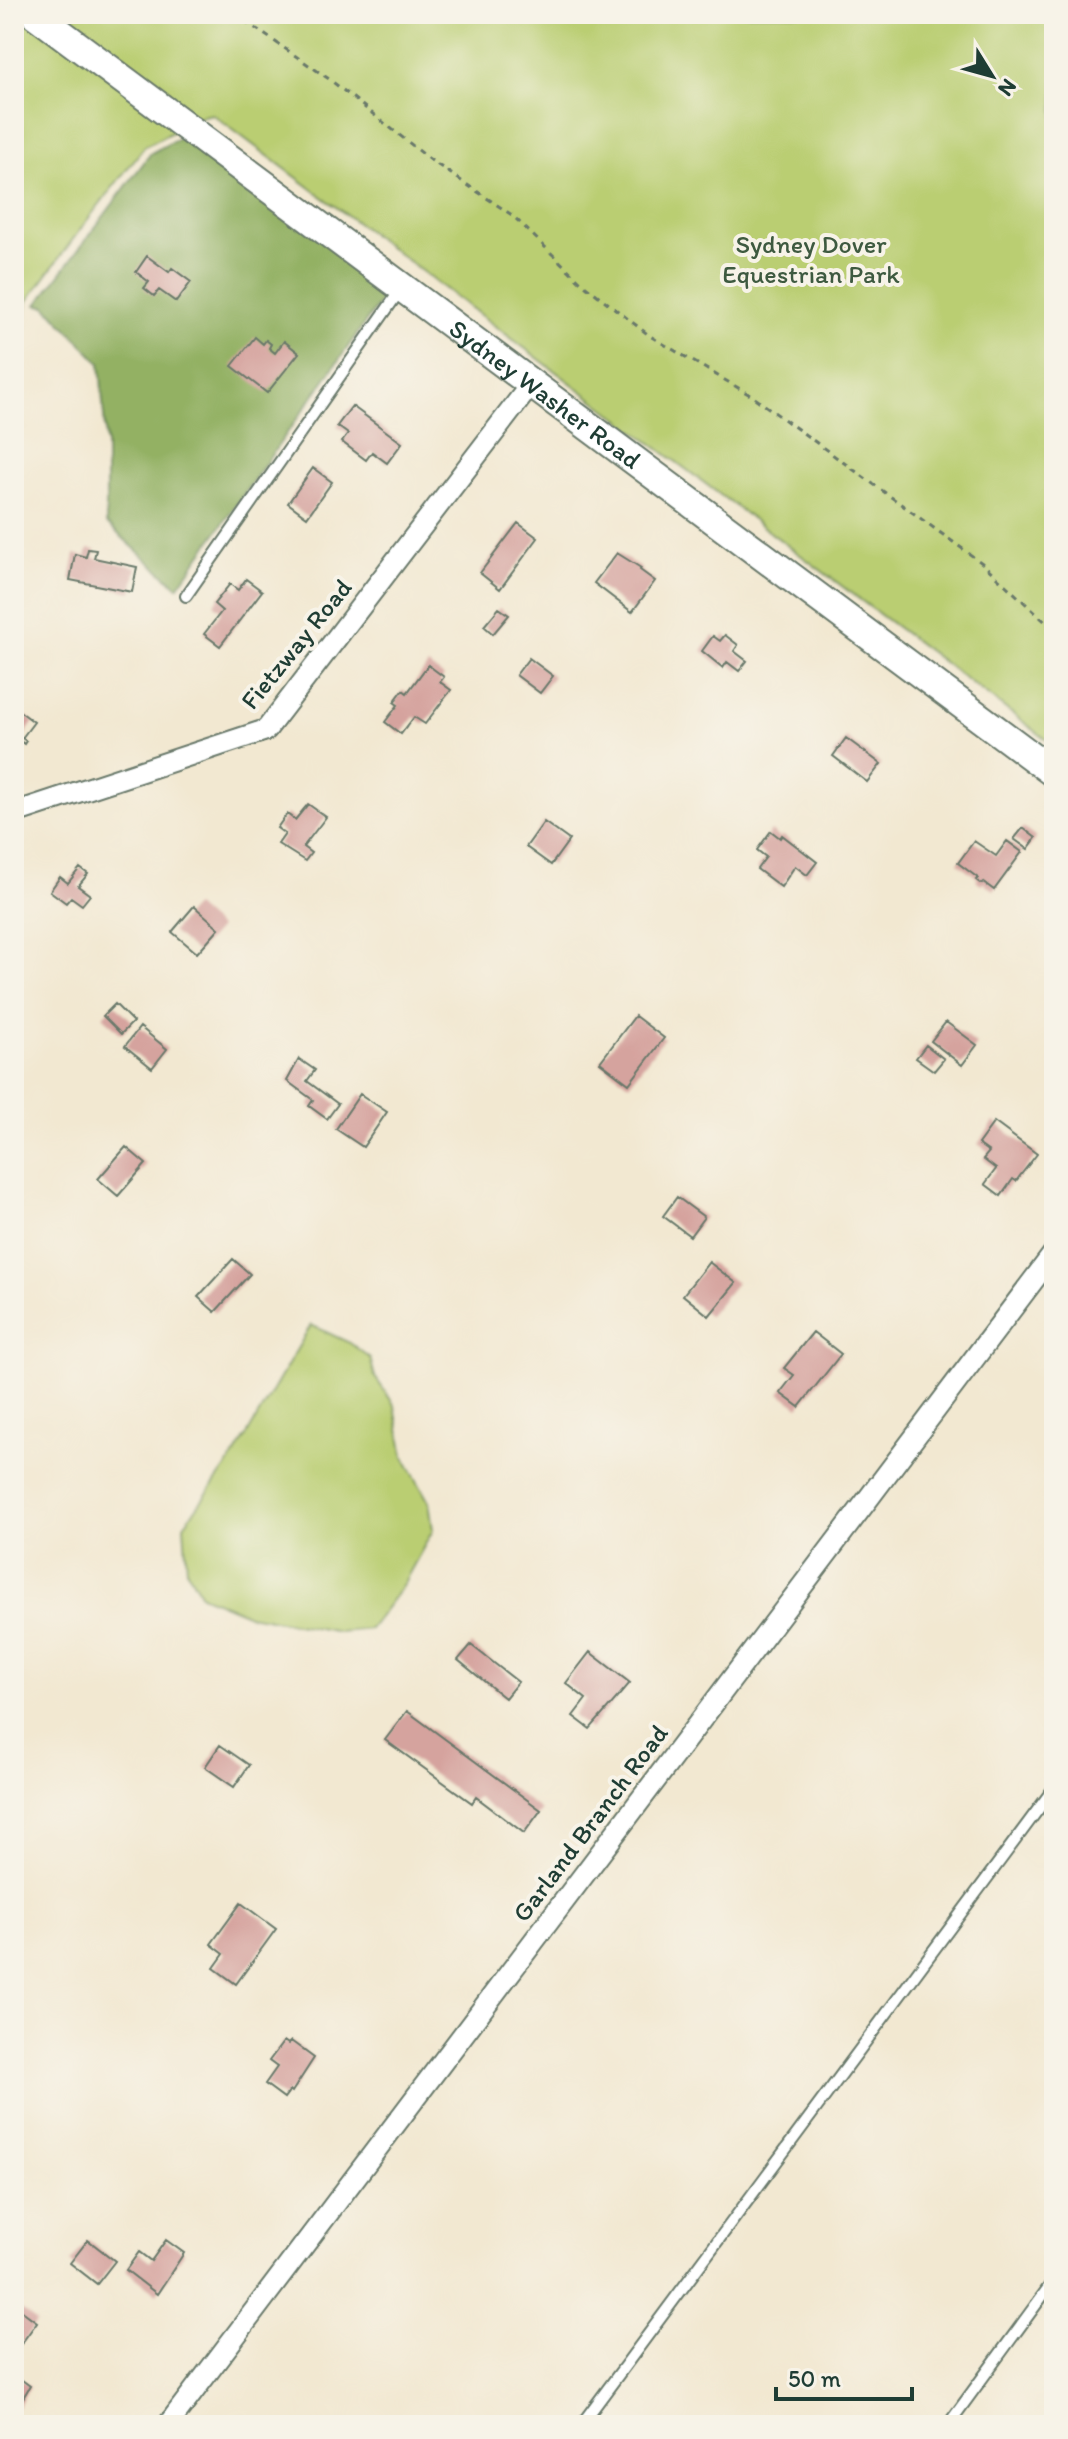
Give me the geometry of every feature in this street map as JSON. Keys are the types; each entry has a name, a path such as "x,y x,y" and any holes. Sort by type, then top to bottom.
{"street":[{"name":"Sydney Washer Road","path":"35,14 1054,773"},
{"name":"Fietzway Road","path":"14,813 266,730 532,383"},
{"name":"Garland Branch Road","path":"168,2425 1054,1253"}],"lane":[{"path":"186,596 402,287"},
{"path":"581,2425 1054,1788"},
{"path":"948,2425 1054,2280"}],"path":[{"path":"235,14 329,79 432,161 512,215 582,283 650,336 752,396 982,563 1054,630"}],"green space":[{"name":"Sydney Dover Equestrian Park","path":"14,14 1054,14 1054,745 212,114 145,146 27,302 14,422"},
{"path":"183,136 389,289 178,587 106,523 106,443 100,363 46,306 37,305 151,153"},
{"path":"311,1325 350,1343 370,1358 375,1377 395,1406 404,1457 429,1502 433,1530 401,1588 370,1629 339,1632 249,1615 201,1595 187,1570 184,1525 236,1454"}],"building":[{"path":"147,256 169,272 172,268 191,282 176,302 159,290 154,296 144,288 149,282 136,272"},
{"path":"255,337 263,344 266,340 271,344 269,348 275,353 284,341 299,353 267,393 232,366"},
{"path":"352,406 402,443 387,463 372,452 366,460 342,442 348,434 337,426"},
{"path":"313,468 332,482 307,517 288,503"},
{"path":"518,523 538,538 500,589 480,573"},
{"path":"88,549 96,550 94,558 137,567 132,592 70,580 75,554 86,557"},
{"path":"617,553 655,581 632,612 594,583"},
{"path":"246,579 262,591 220,646 204,634 222,611 214,604 230,584 238,590"},
{"path":"499,608 509,615 493,634 484,626"},
{"path":"725,635 738,645 734,651 747,661 739,671 727,662 723,668 702,651 713,636 720,641"},
{"path":"529,658 553,676 540,693 516,675"},
{"path":"428,665 444,677 440,682 451,690 425,724 414,717 401,734 385,722 398,705 394,702 403,690 407,693"},
{"path":"18,710 34,722 22,738 26,741 24,744 20,741 14,749 14,716"},
{"path":"846,738 881,764 867,782 833,756"},
{"path":"308,804 326,817 303,847 311,853 305,861 278,844 285,834 277,828 287,814 295,820"},
{"path":"544,822 569,840 551,865 526,847"},
{"path":"1023,828 1036,838 1028,849 1014,839"},
{"path":"771,831 780,838 782,835 817,862 807,875 795,866 781,887 757,869 766,857 757,850"},
{"path":"974,841 996,856 1007,841 1022,852 994,890 983,882 981,884 976,880 978,878 958,863"},
{"path":"80,868 88,874 78,886 90,895 82,905 71,897 66,903 50,891 60,877 68,883"},
{"path":"194,906 219,928 197,953 172,932"},
{"path":"115,1004 133,1022 121,1034 103,1016"},
{"path":"635,1016 664,1038 629,1084 600,1062"},
{"path":"946,1022 977,1045 962,1065 931,1041"},
{"path":"140,1027 167,1049 152,1068 125,1046"},
{"path":"926,1045 944,1059 934,1071 916,1058"},
{"path":"299,1059 315,1070 307,1081 338,1104 327,1119 309,1106 313,1100 287,1081"},
{"path":"360,1094 387,1112 363,1147 336,1129"},
{"path":"994,1122 1037,1154 1001,1196 985,1184 996,1169 983,1159 989,1152 978,1144"},
{"path":"126,1147 146,1164 118,1196 98,1179"},
{"path":"677,1197 704,1217 690,1236 663,1216"},
{"path":"233,1259 250,1274 215,1312 198,1297"},
{"path":"709,1262 736,1283 709,1316 683,1295"},
{"path":"813,1332 841,1354 799,1407 780,1393 794,1375 784,1368"},
{"path":"471,1645 518,1682 505,1698 458,1660"},
{"path":"590,1652 630,1683 590,1729 573,1716 586,1699 566,1683"},
{"path":"407,1711 541,1810 524,1833 476,1797 472,1803 385,1740"},
{"path":"220,1745 249,1765 234,1787 205,1767"},
{"path":"241,1903 276,1929 236,1984 214,1968 224,1954 211,1944"},
{"path":"284,2041 288,2044 291,2041 314,2058 292,2092 290,2090 284,2098 265,2084 277,2067 269,2061"},
{"path":"88,2240 115,2261 97,2284 70,2263"},
{"path":"166,2240 184,2253 157,2294 126,2270 139,2252 151,2261"},
{"path":"14,2305 37,2322 16,2351 14,2350"},
{"path":"14,2374 30,2386 14,2413"}]}
